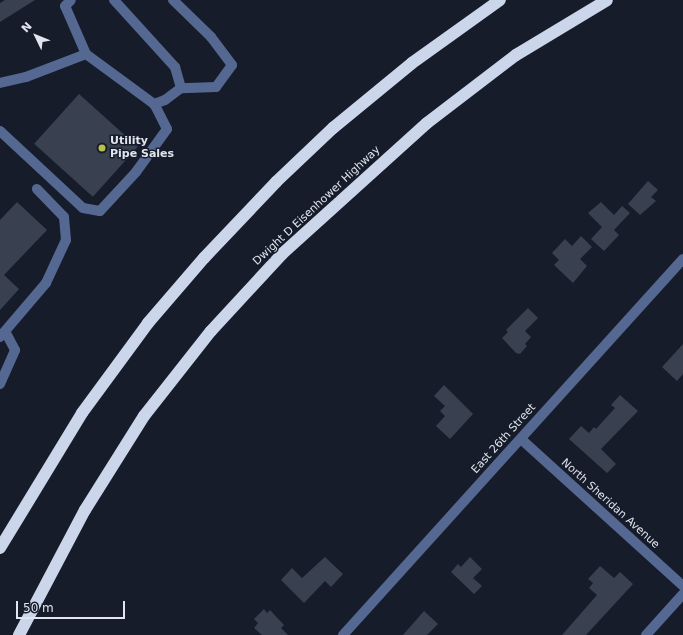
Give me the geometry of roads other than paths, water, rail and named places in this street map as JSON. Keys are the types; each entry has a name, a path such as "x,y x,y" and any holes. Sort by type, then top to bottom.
{"highway":[{"path":"0,548 53,457 86,407 148,323 209,252 276,182 333,128 412,63 500,0"},
{"name":"Dwight D Eisenhower Highway","path":"19,635 85,510 144,416 211,331 282,254 427,123 516,55 607,0"}],"street":[{"path":"0,131 83,208 100,211 136,172 167,129 154,104 86,54 64,6 71,0"},
{"path":"114,0 175,67 181,88"},
{"path":"154,104 165,100 181,88 216,87 232,65 211,37 173,0"},
{"path":"0,83 86,54"},
{"path":"0,384 16,350 2,334 46,283 66,240 64,218 37,189"},
{"name":"East 26th Street","path":"343,635 683,259"},
{"name":"North Sheridan Avenue","path":"521,439 683,586"},
{"path":"646,635 683,594"}],"place":[{"name":"Utility Pipe Sales","path":"102,148"}]}
